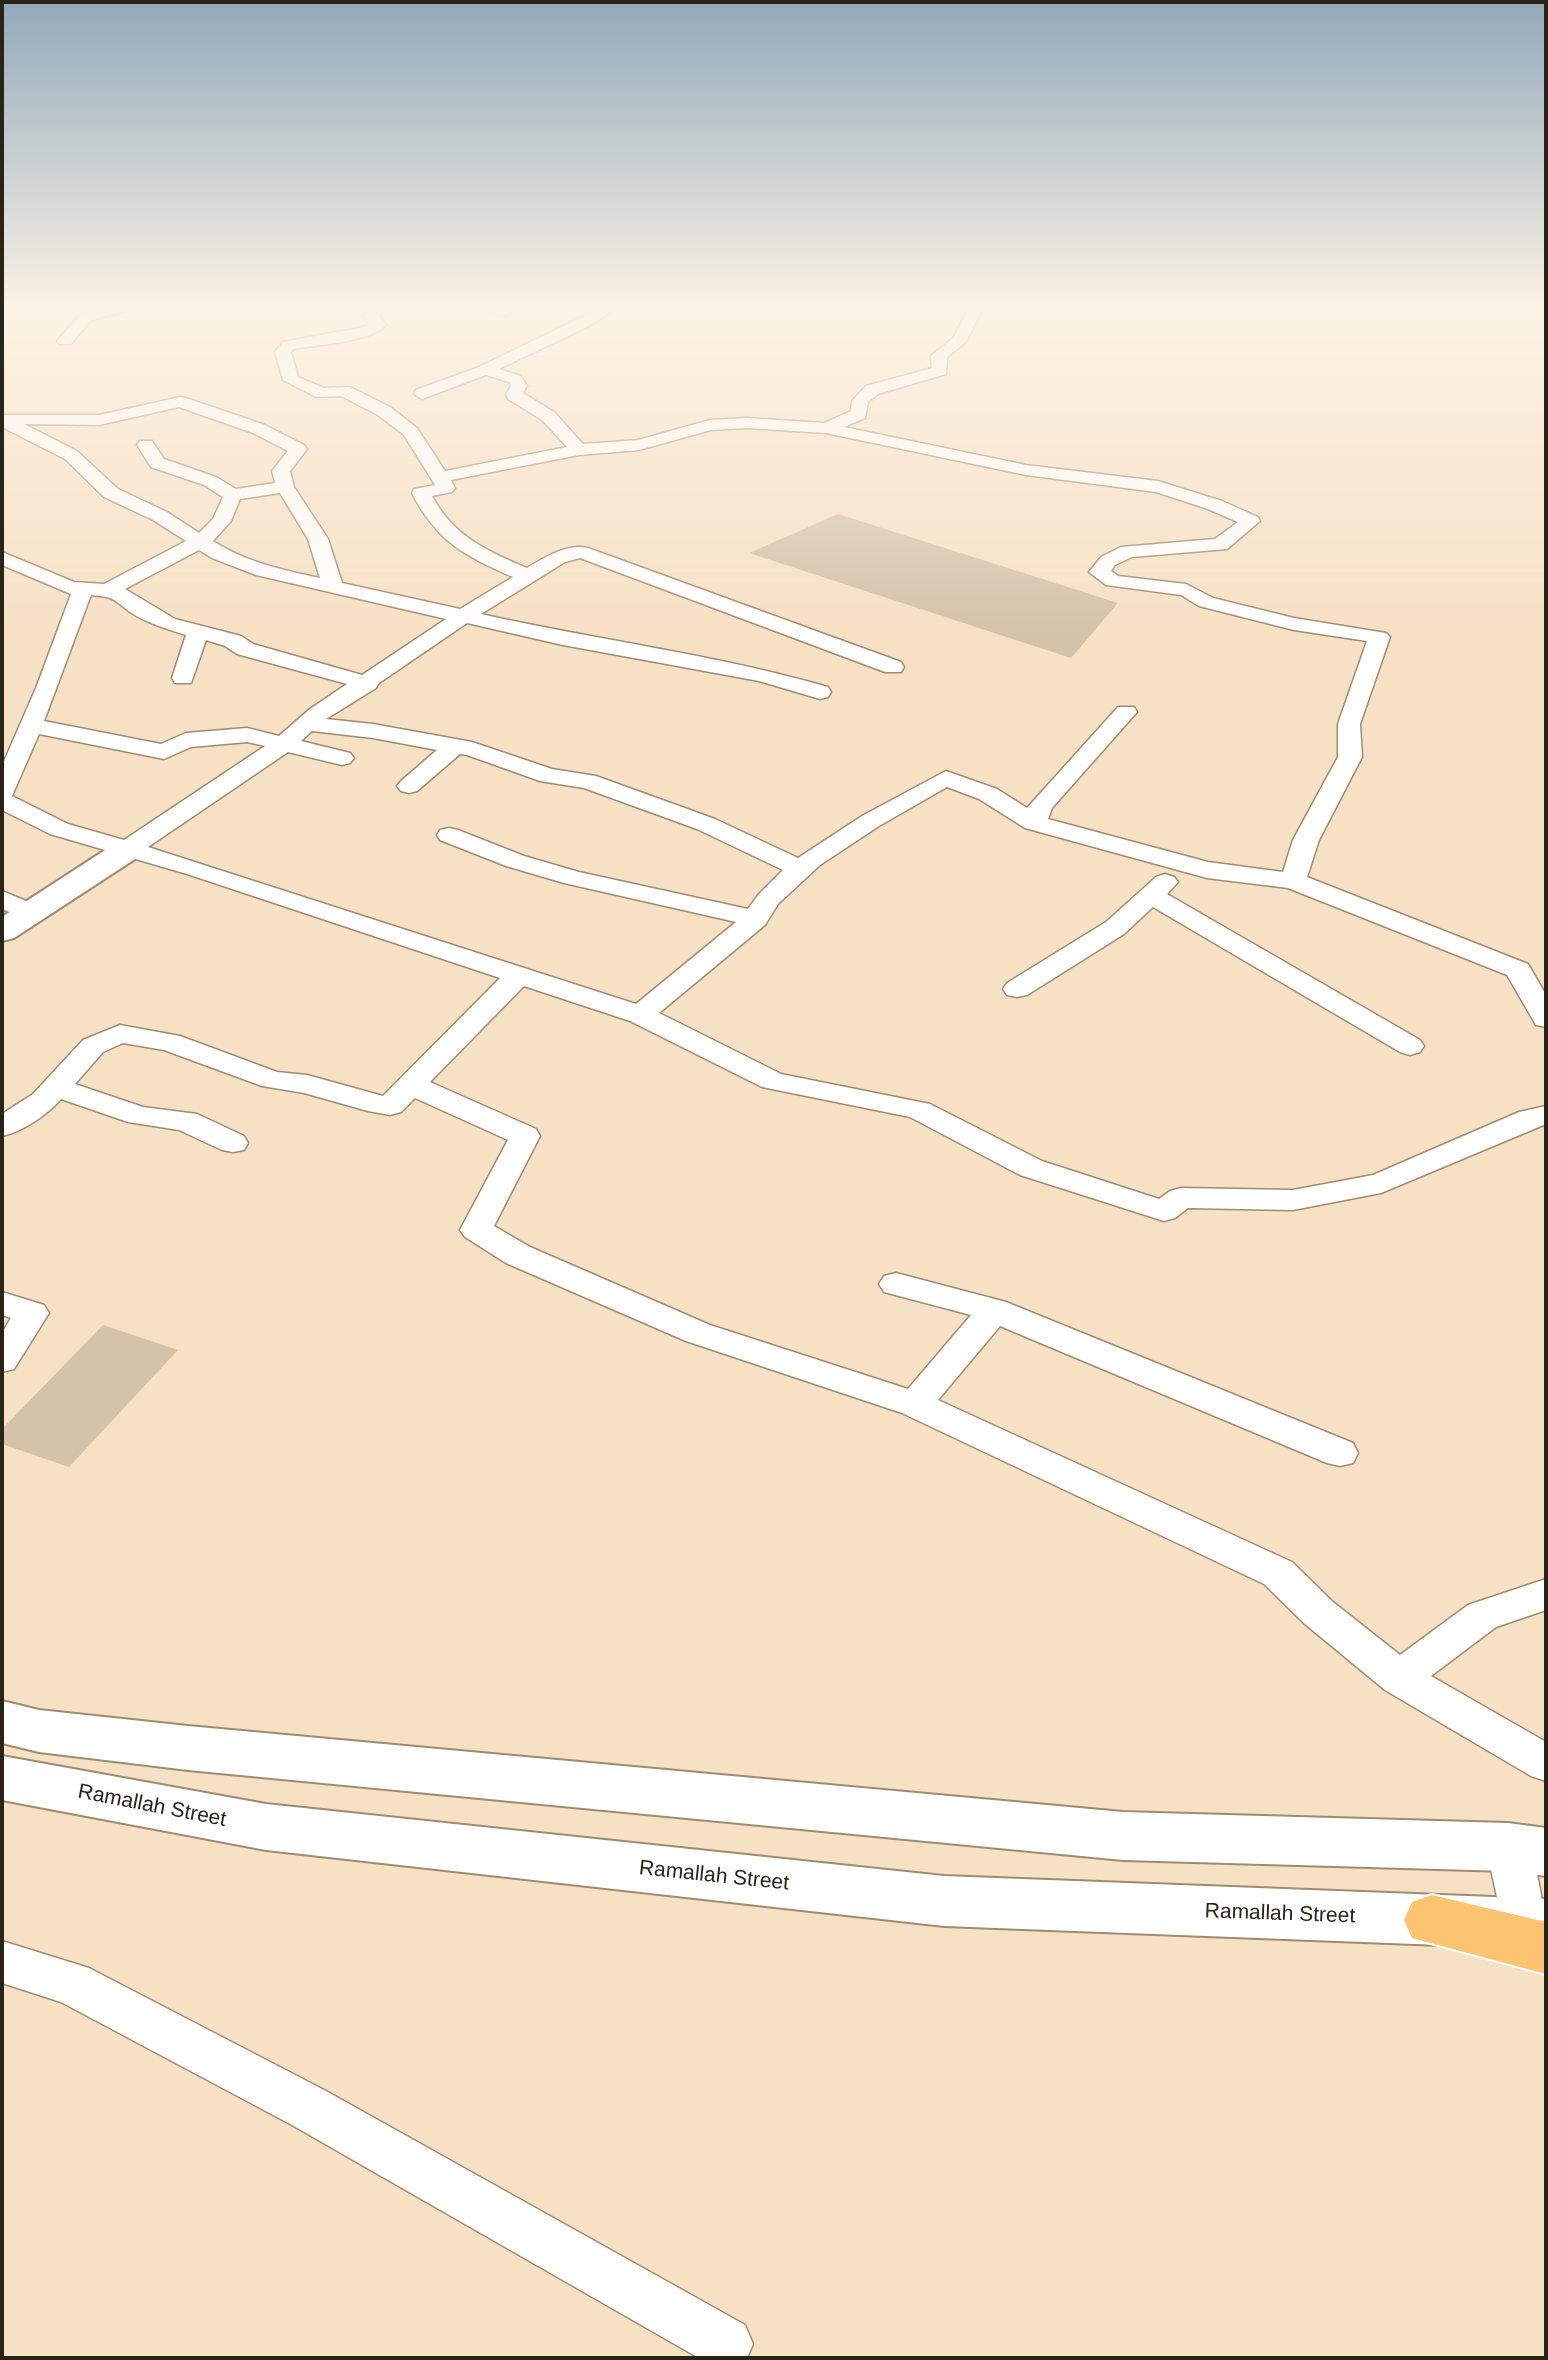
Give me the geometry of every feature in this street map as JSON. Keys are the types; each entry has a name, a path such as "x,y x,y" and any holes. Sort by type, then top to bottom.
{"highway":[{"path":"1432,1920 1539,1932"}],"main road":[{"path":"2,931 15,906 127,850"},
{"path":"2,1722 39,1731 188,1748 1123,1836 1527,1850"},
{"name":"Ramallah Street","path":"2,1778 266,1827 944,1901 1432,1920"}],"street":[{"path":"2,419 99,420 112,417"},
{"path":"224,417 259,429 298,449 281,471 285,487 318,539 333,586"},
{"path":"392,417 411,432 446,488 421,494 431,516 461,547 528,576"},
{"path":"549,417 579,450"},
{"path":"826,428 852,417"},
{"path":"2,419 71,455 111,493 160,516 219,554 263,571 608,648 762,675 820,692"},
{"path":"440,477 579,450 639,445 710,425 747,423 826,428 1026,470 1158,487 1215,505 1251,521 1220,545 1128,551 1108,561 1099,572 1113,581 1186,590 1206,602 1293,624 1379,638 1362,680 1349,724 1350,757 1306,840 1293,881"},
{"path":"146,445 157,463 209,481 233,495 285,487"},
{"path":"396,445 407,451 424,452"},
{"path":"107,590 202,541 222,521 233,495"},
{"path":"127,850 206,794 284,744 307,724 465,615 558,558 581,552 893,667"},
{"path":"3,559 71,588 107,590 126,596 137,607 168,624 233,641 245,649 368,683"},
{"path":"2,793 47,688 83,590"},
{"path":"183,678 198,631"},
{"path":"1034,822 1040,806 1126,712"},
{"path":"307,724 373,731 472,749 548,776 588,781 706,824 801,869"},
{"path":"30,725 163,752 186,740 247,735 342,758"},
{"path":"409,786 455,746"},
{"path":"640,1015 756,919 760,908 801,869 880,813 946,778 988,794 1034,822 1067,834 1184,864 1293,881 1518,970 1546,1019"},
{"path":"2,801 59,829 196,869 640,1015 772,1081 919,1110 1031,1168 1164,1211 1181,1198 1293,1200 1381,1183 1530,1119 1546,1115"},
{"path":"449,835 515,861 573,878 756,919"},
{"path":"1017,989 1115,928 1184,864"},
{"path":"1151,895 1410,1046"},
{"path":"2,1127 44,1100 93,1046 120,1034 170,1042 272,1080 307,1084 390,1106 518,976"},
{"path":"411,1085 524,1136 475,1230 518,1255 698,1333 915,1404 1278,1573 1319,1613 1399,1678 1546,1763"},
{"path":"55,1087 139,1116 186,1121 233,1143"},
{"path":"896,1284 994,1310 1340,1452"},
{"path":"2,1303 33,1313 2,1360"},
{"path":"915,1404 994,1310"},
{"path":"1399,1678 1482,1616 1546,1594"},
{"path":"1527,1850 1539,1932"},
{"path":"2,1962 72,1983 286,2095 726,2344"}],"shaded area":[{"path":"838,514 1118,603 1071,658 749,553"},
{"path":"103,1325 178,1350 69,1467 2,1444 2,1429"}]}
